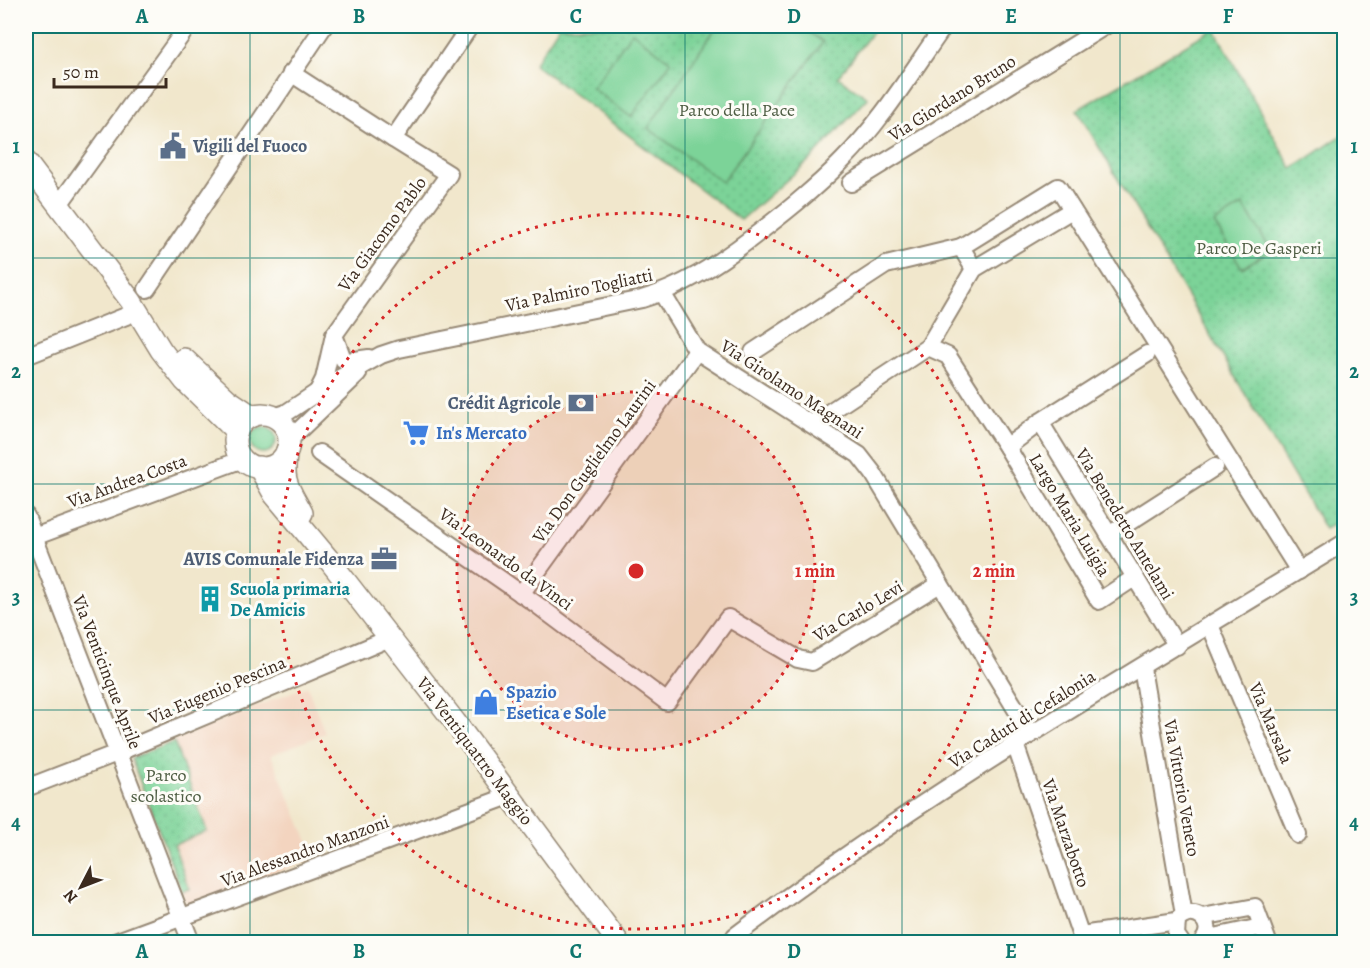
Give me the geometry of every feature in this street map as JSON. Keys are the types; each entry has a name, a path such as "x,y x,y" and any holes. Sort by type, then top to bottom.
{"main road":[{"path":"26,162 58,206 201,376 241,410 252,416 274,417 285,426 288,445 279,462 251,463"},
{"path":"138,301 161,351 185,381 237,432 240,426 252,416"},
{"name":"Via Ventiquattro Maggio","path":"237,432 236,447 390,638 618,942"},
{"name":"Via Ventiquattro Maggio","path":"288,445 283,472 285,482 329,560"}],"street":[{"path":"58,206 188,26"},
{"path":"26,356 138,301 324,26"},
{"path":"291,73 393,139 470,26"},
{"name":"Via Palmiro Togliatti","path":"274,417 286,413 375,359 662,292 697,276 792,208 844,160 875,123 944,26"},
{"name":"Via Giordano Bruno","path":"850,183 1105,26"},
{"name":"Via Giacomo Pablo","path":"317,393 324,380 334,335 449,174 393,139"},
{"path":"753,352 886,265 961,247 1058,187 1299,571"},
{"path":"813,423 928,347 974,269 1072,210"},
{"path":"961,247 974,269"},
{"name":"Via Girolamo Magnani","path":"662,292 697,351 813,423 859,455 873,472 1031,734"},
{"path":"334,335 337,350 343,359 348,361 375,359"},
{"path":"928,347 948,356 1007,447"},
{"name":"Via Don Guglielmo Laurini","path":"521,594 697,351"},
{"name":"Largo Maria Luigia","path":"1134,578 1099,601 1007,447 1040,422 1147,354"},
{"path":"288,445 375,359"},
{"name":"Via Benedetto Antelami","path":"1040,422 1177,646"},
{"name":"Via Leonardo da Vinci","path":"320,453 521,594 667,702"},
{"name":"Via Andrea Costa","path":"30,539 251,463"},
{"path":"1109,536 1215,467"},
{"name":"Via Venticinque Aprile","path":"26,516 30,539 191,942"},
{"name":"Via Caduti di Cefalonia","path":"731,942 783,900 1015,744 1344,543"},
{"name":"Via Carlo Levi","path":"667,702 728,618 798,659 812,662 940,584"},
{"name":"Via Marsala","path":"1210,625 1298,835"},
{"name":"Via Eugenio Pescina","path":"26,789 390,638"},
{"name":"Via Vittorio Veneto","path":"1142,668 1181,918 1176,935 1181,942"},
{"name":"Via Marzabotto","path":"1015,744 1082,939 1181,918 1194,913 1202,917 1255,907 1261,927"},
{"name":"Via Alessandro Manzoni","path":"115,942 509,796"},
{"path":"1202,917 1208,925 1204,941 1261,927 1268,942"}],"shaded area":[{"path":"307,686 325,733 271,755 315,858 187,906 129,758"}],"green space":[{"name":"Parco della Pace","path":"559,26 877,26 838,77 868,98 812,158 741,220 534,64"},
{"path":"717,26 800,26 823,42 722,182 648,128"},
{"name":"Parco De Gasperi","path":"1214,28 1292,169 1344,134 1344,518 1325,529 1077,110"},
{"path":"632,32 671,62 631,117 592,88"},
{"path":"1243,205 1271,250 1242,268 1214,223"},
{"path":"263,427 272,431 276,440 272,449 263,453 254,449 250,440 254,431"},
{"name":"Parco scolastico","path":"174,742 207,831 174,845 189,889 182,891 131,758"}],"place":[{"name":"Vigili del Fuoco","path":"173,146"},
{"name":"Crédit Agricole","path":"581,403"},
{"name":"In's Mercato","path":"416,433"},
{"name":"AVIS Comunale Fidenza","path":"384,559"},
{"name":"Scuola primaria De Amicis","path":"210,599"},
{"name":"Spazio Esetica e Sole","path":"486,702"}]}
